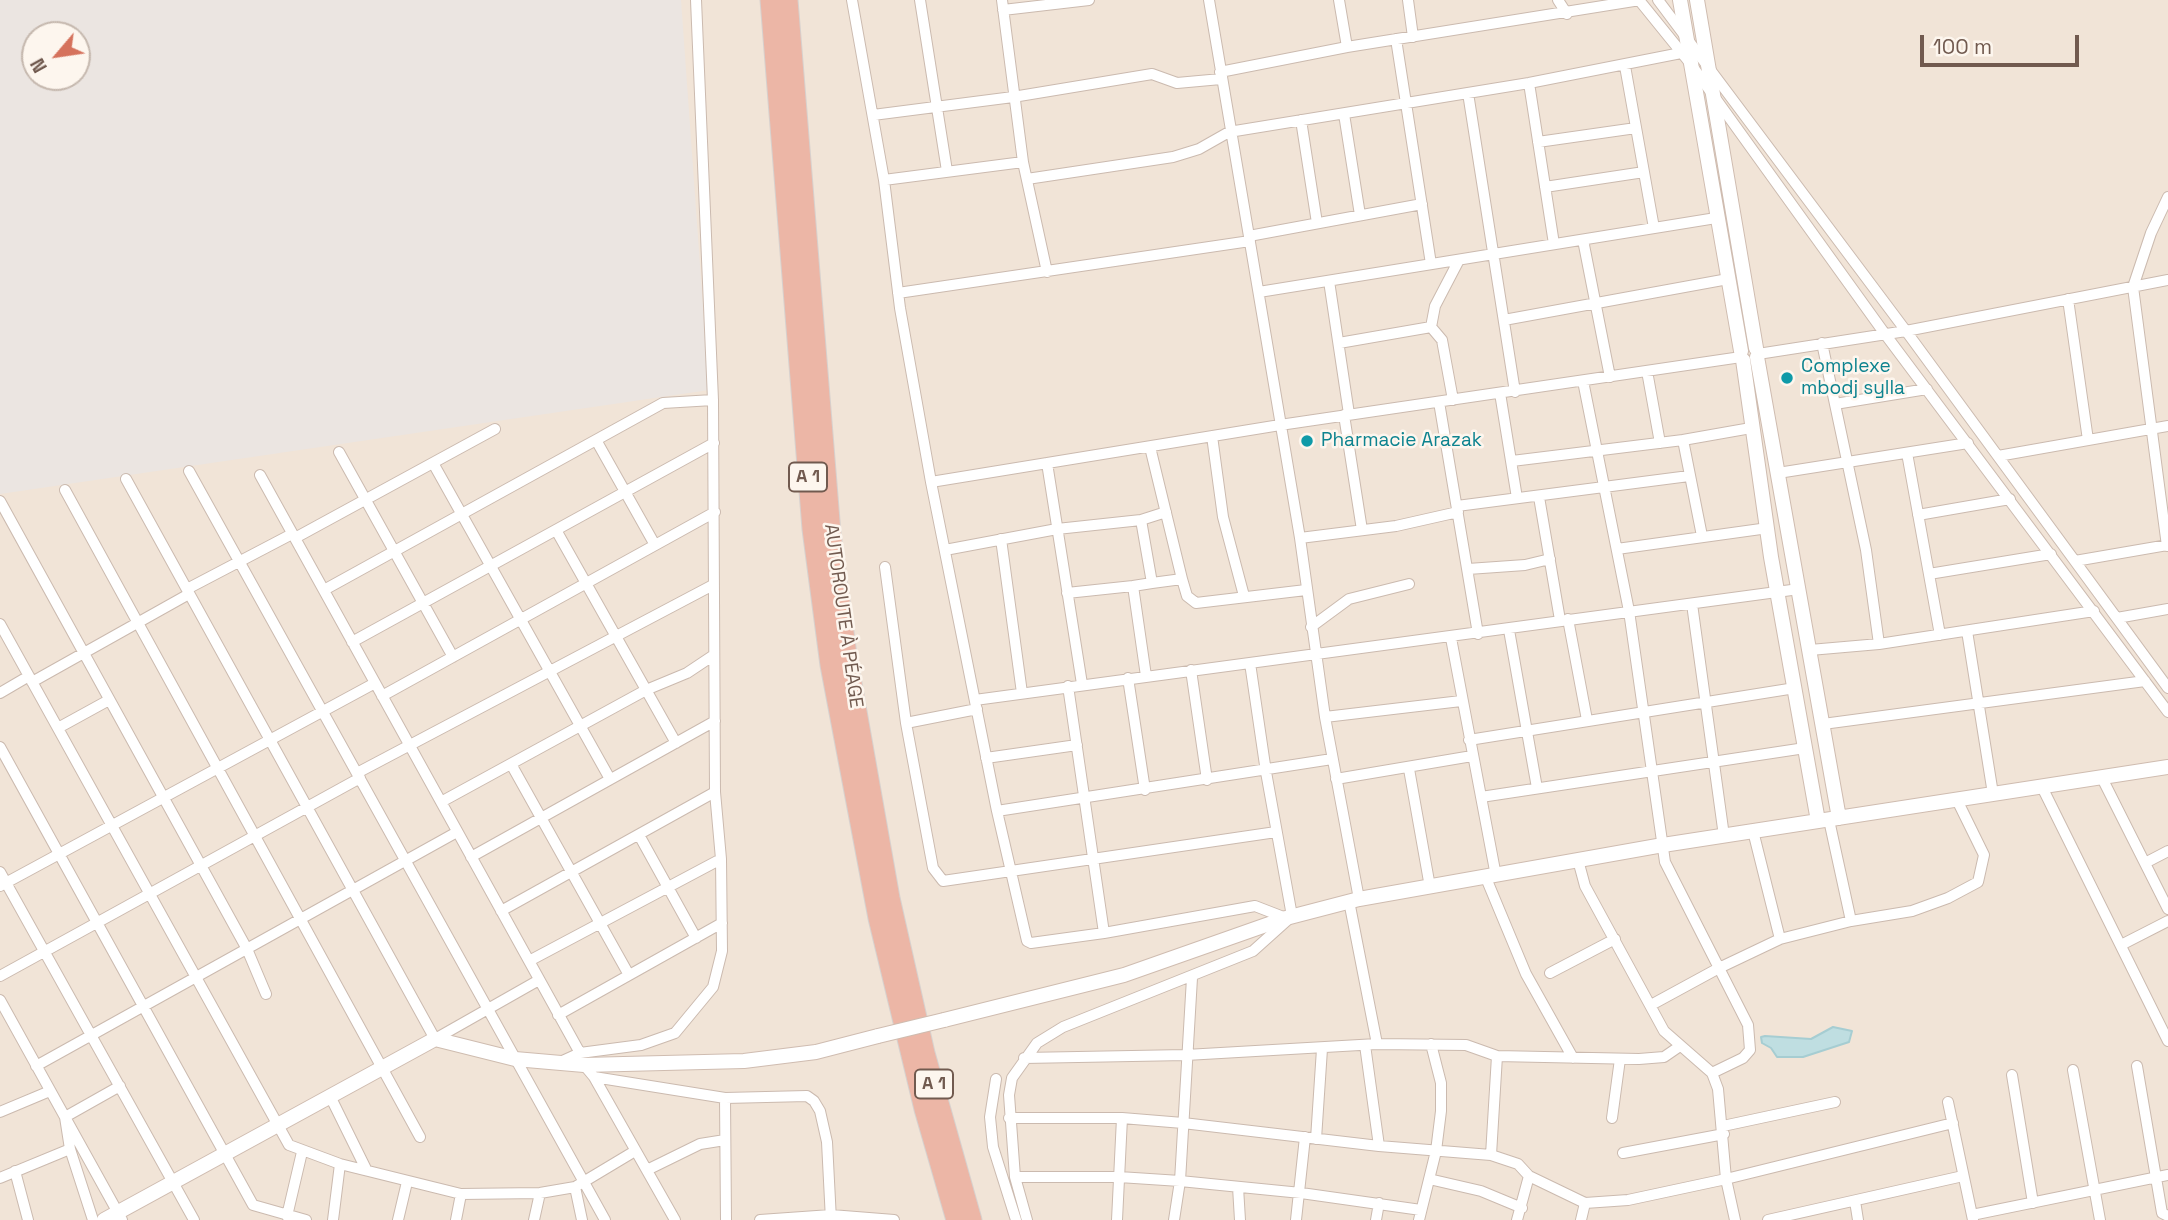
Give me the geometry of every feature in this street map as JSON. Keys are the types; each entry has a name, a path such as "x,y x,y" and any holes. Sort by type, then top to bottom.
{"highway":[{"name":"A 1","path":"770,0 812,529 830,665 878,918 924,1109 956,1220"},
{"name":"AUTOROUTE À PÉAGE","path":"788,0 830,520 847,655 890,898 925,1053 972,1220"}],"street":[{"path":"126,479 435,1039 515,1059 555,1065 641,1045 675,1033 713,987 719,973 722,923 721,859 715,792 713,400 696,0"},
{"path":"852,0 884,180 898,293 931,482 997,811 1029,943 1104,933 1255,905 1289,917"},
{"path":"920,0 947,171"},
{"path":"1047,272 1023,162 1003,5 1089,0"},
{"path":"1209,0 1300,538 1315,656 1377,1044"},
{"path":"1339,0 1347,47"},
{"path":"1408,0 1413,37"},
{"path":"1558,0 1567,14"},
{"path":"873,114 1013,97 1152,74 1177,83 1347,47 1567,14 1640,0 1715,98 1885,334 2168,712"},
{"path":"1658,0 1906,331 2168,688"},
{"path":"1679,0 1685,34 1685,58 1728,279 1782,491 1823,724 1829,820"},
{"path":"1697,0 1726,158 1749,355 1751,428 1778,591 1805,748 1829,820 1851,921"},
{"path":"1396,39 1431,264"},
{"path":"1027,179 1173,158 1199,149 1230,132 1685,58"},
{"path":"1625,66 1654,228"},
{"path":"1529,83 1554,244"},
{"path":"1468,93 1515,392"},
{"path":"1344,114 1360,215"},
{"path":"1301,120 1317,223"},
{"path":"1538,142 1636,128"},
{"path":"1706,162 1726,158"},
{"path":"884,180 1023,162"},
{"path":"1545,187 1644,172"},
{"path":"2075,561 2168,546 2133,287 2151,233 2168,197"},
{"path":"898,293 1249,239 1317,223 1422,204"},
{"path":"1259,292 1716,218"},
{"path":"1583,240 1610,377"},
{"path":"1431,327 1435,306 1459,260"},
{"path":"1504,320 1728,279"},
{"path":"931,482 1280,425 1515,392 1906,331 2168,280"},
{"path":"1329,281 1362,530"},
{"path":"2068,299 2088,440"},
{"path":"1339,343 1431,327"},
{"path":"1431,327 1442,340 1453,400"},
{"path":"1822,343 1866,550 1879,644"},
{"path":"1647,371 1660,443"},
{"path":"1583,381 1629,611 1663,845 1670,875 1748,1025 1750,1050 1743,1058 1712,1073"},
{"path":"1835,404 1927,389"},
{"path":"1500,393 1517,498"},
{"path":"324,590 663,403 713,400"},
{"path":"1439,402 1478,634"},
{"path":"1998,456 2168,426"},
{"path":"1512,461 1683,440 1751,428"},
{"path":"0,693 84,653 239,562 366,499 495,429"},
{"path":"1212,436 1223,517 1244,596"},
{"path":"596,440 655,545"},
{"path":"1683,440 1702,536"},
{"path":"352,642 714,443"},
{"path":"1778,473 1968,443"},
{"path":"1150,447 1187,596 1196,603 1306,590"},
{"path":"340,452 453,657"},
{"path":"1907,453 1940,635"},
{"path":"433,463 610,779"},
{"path":"1047,463 1082,684"},
{"path":"189,471 515,1059 579,1184 605,1220"},
{"path":"260,475 582,1059 675,1220"},
{"path":"1300,538 1396,526 1457,509 1517,498 1605,489 1689,476"},
{"path":"65,490 420,1137"},
{"path":"1762,491 1782,491"},
{"path":"1539,497 1550,559 1587,720"},
{"path":"1918,515 2010,499"},
{"path":"0,501 247,948 266,993"},
{"path":"382,696 715,512"},
{"path":"945,550 1057,529 1141,520 1166,512"},
{"path":"1141,520 1152,583"},
{"path":"1617,549 1768,528"},
{"path":"556,530 676,743"},
{"path":"1001,539 1022,694"},
{"path":"1929,574 2051,554"},
{"path":"1468,569 1525,565 1550,559"},
{"path":"885,567 906,723 933,868 943,881 1276,832"},
{"path":"1067,593 1182,579"},
{"path":"1311,627 1349,599 1409,584"},
{"path":"0,976 307,807 410,746 713,585"},
{"path":"1133,586 1146,676"},
{"path":"906,723 976,704 1068,686 1451,638 1799,589"},
{"path":"1692,604 1724,836"},
{"path":"2117,618 2168,609"},
{"path":"1791,662 1810,654 2094,611"},
{"path":"0,624 5,643 30,679 58,728 289,1146 340,1164 461,1194 540,1193 579,1184 635,1151"},
{"path":"1509,630 1537,788"},
{"path":"1967,631 1993,794"},
{"path":"1451,638 1481,797 1491,877 1526,974 1573,1058"},
{"path":"440,802 646,690 681,676 714,655"},
{"path":"1250,663 1289,917"},
{"path":"1191,670 1207,780"},
{"path":"1128,678 1145,790"},
{"path":"1823,724 1979,706 2145,681"},
{"path":"3,884 375,683"},
{"path":"1068,686 1104,933"},
{"path":"1469,740 1795,688"},
{"path":"58,728 109,700"},
{"path":"1325,717 1461,701"},
{"path":"1799,707 1819,705"},
{"path":"471,857 715,721"},
{"path":"986,758 1077,745"},
{"path":"0,747 253,1205 306,1220"},
{"path":"1481,797 1805,748"},
{"path":"1336,779 1472,756"},
{"path":"997,811 1266,772 1332,759"},
{"path":"511,764 629,975"},
{"path":"582,1059 744,1061 816,1052 1124,975 1289,917 1354,900 1663,845 2168,767"},
{"path":"1409,768 1430,887"},
{"path":"2102,778 2168,909"},
{"path":"2042,787 2168,1041"},
{"path":"501,911 715,792"},
{"path":"1651,1005 1780,939 1851,921 1912,911 1975,886 1984,855 1957,800"},
{"path":"1753,831 1780,939"},
{"path":"36,1066 457,832"},
{"path":"639,835 696,938"},
{"path":"2145,863 2168,852"},
{"path":"529,961 632,909 668,886 721,859"},
{"path":"1578,860 1585,886 1664,1031 1712,1073 1718,1089 1724,1130 1726,1179 1735,1220"},
{"path":"0,872 3,884 45,952 194,1220"},
{"path":"1027,1220 1015,1177 1009,1118 1012,1078 1024,1058 1037,1043 1063,1027 1192,978 1253,951 1289,917"},
{"path":"2121,945 2168,921"},
{"path":"558,1015 722,923"},
{"path":"1550,973 1615,939"},
{"path":"1174,1220 1180,1181 1192,978"},
{"path":"104,1220 120,1216 277,1124 539,980"},
{"path":"0,1000 120,1216"},
{"path":"1024,1058 1186,1055 1377,1044 1430,1044 1466,1045 1497,1056 1619,1059 1664,1057 1680,1046"},
{"path":"1015,1177 1119,1177 1180,1181 1380,1203 1420,1215 1436,1151 1441,1083 1430,1044"},
{"path":"1365,1045 1379,1146"},
{"path":"1296,1220 1322,1049"},
{"path":"1491,1155 1497,1056"},
{"path":"1612,1118 1619,1059"},
{"path":"2137,1066 2162,1213 2168,1216"},
{"path":"2073,1070 2100,1220"},
{"path":"2012,1075 2033,1203"},
{"path":"594,1077 725,1098 807,1096 820,1111 827,1142 831,1218"},
{"path":"996,1079 990,1118 993,1147 1016,1220"},
{"path":"65,1117 120,1086"},
{"path":"0,1112 50,1091"},
{"path":"330,1096 366,1169"},
{"path":"725,1098 726,1220"},
{"path":"1623,1153 1835,1102"},
{"path":"1948,1102 1973,1218 2168,1175"},
{"path":"65,1117 70,1149 93,1220"},
{"path":"1009,1118 1122,1118 1379,1146 1491,1155 1518,1164 1529,1176 1584,1203 1628,1200 1726,1179 1953,1123"},
{"path":"1117,1220 1122,1118"},
{"path":"647,1170 699,1144 725,1140"},
{"path":"0,1178 70,1149"},
{"path":"287,1216 302,1152"},
{"path":"333,1220 340,1164"},
{"path":"15,1171 28,1220"},
{"path":"1517,1220 1529,1176"},
{"path":"1768,1220 1963,1176"},
{"path":"1429,1179 1481,1191 1522,1208"},
{"path":"398,1220 407,1182"},
{"path":"579,1184 582,1220"},
{"path":"1238,1187 1240,1220"},
{"path":"534,1220 540,1193"},
{"path":"456,1220 461,1194"},
{"path":"1855,1201 1858,1220"},
{"path":"1376,1220 1380,1203"},
{"path":"1581,1220 1584,1203"},
{"path":"760,1220 892,1220"}],"shaded area":[{"path":"0,0 2168,0 2168,1220 0,1220"},
{"path":"0,0 681,0 709,390 0,494"}],"water":[{"path":"1833,1027 1852,1031 1849,1042 1803,1057 1777,1057 1771,1048 1762,1043 1761,1037 1765,1036 1811,1039"}],"place":[{"name":"Complexe mbodj sylla","path":"1787,378"},
{"name":"Pharmacie Arazak","path":"1307,441"}]}
